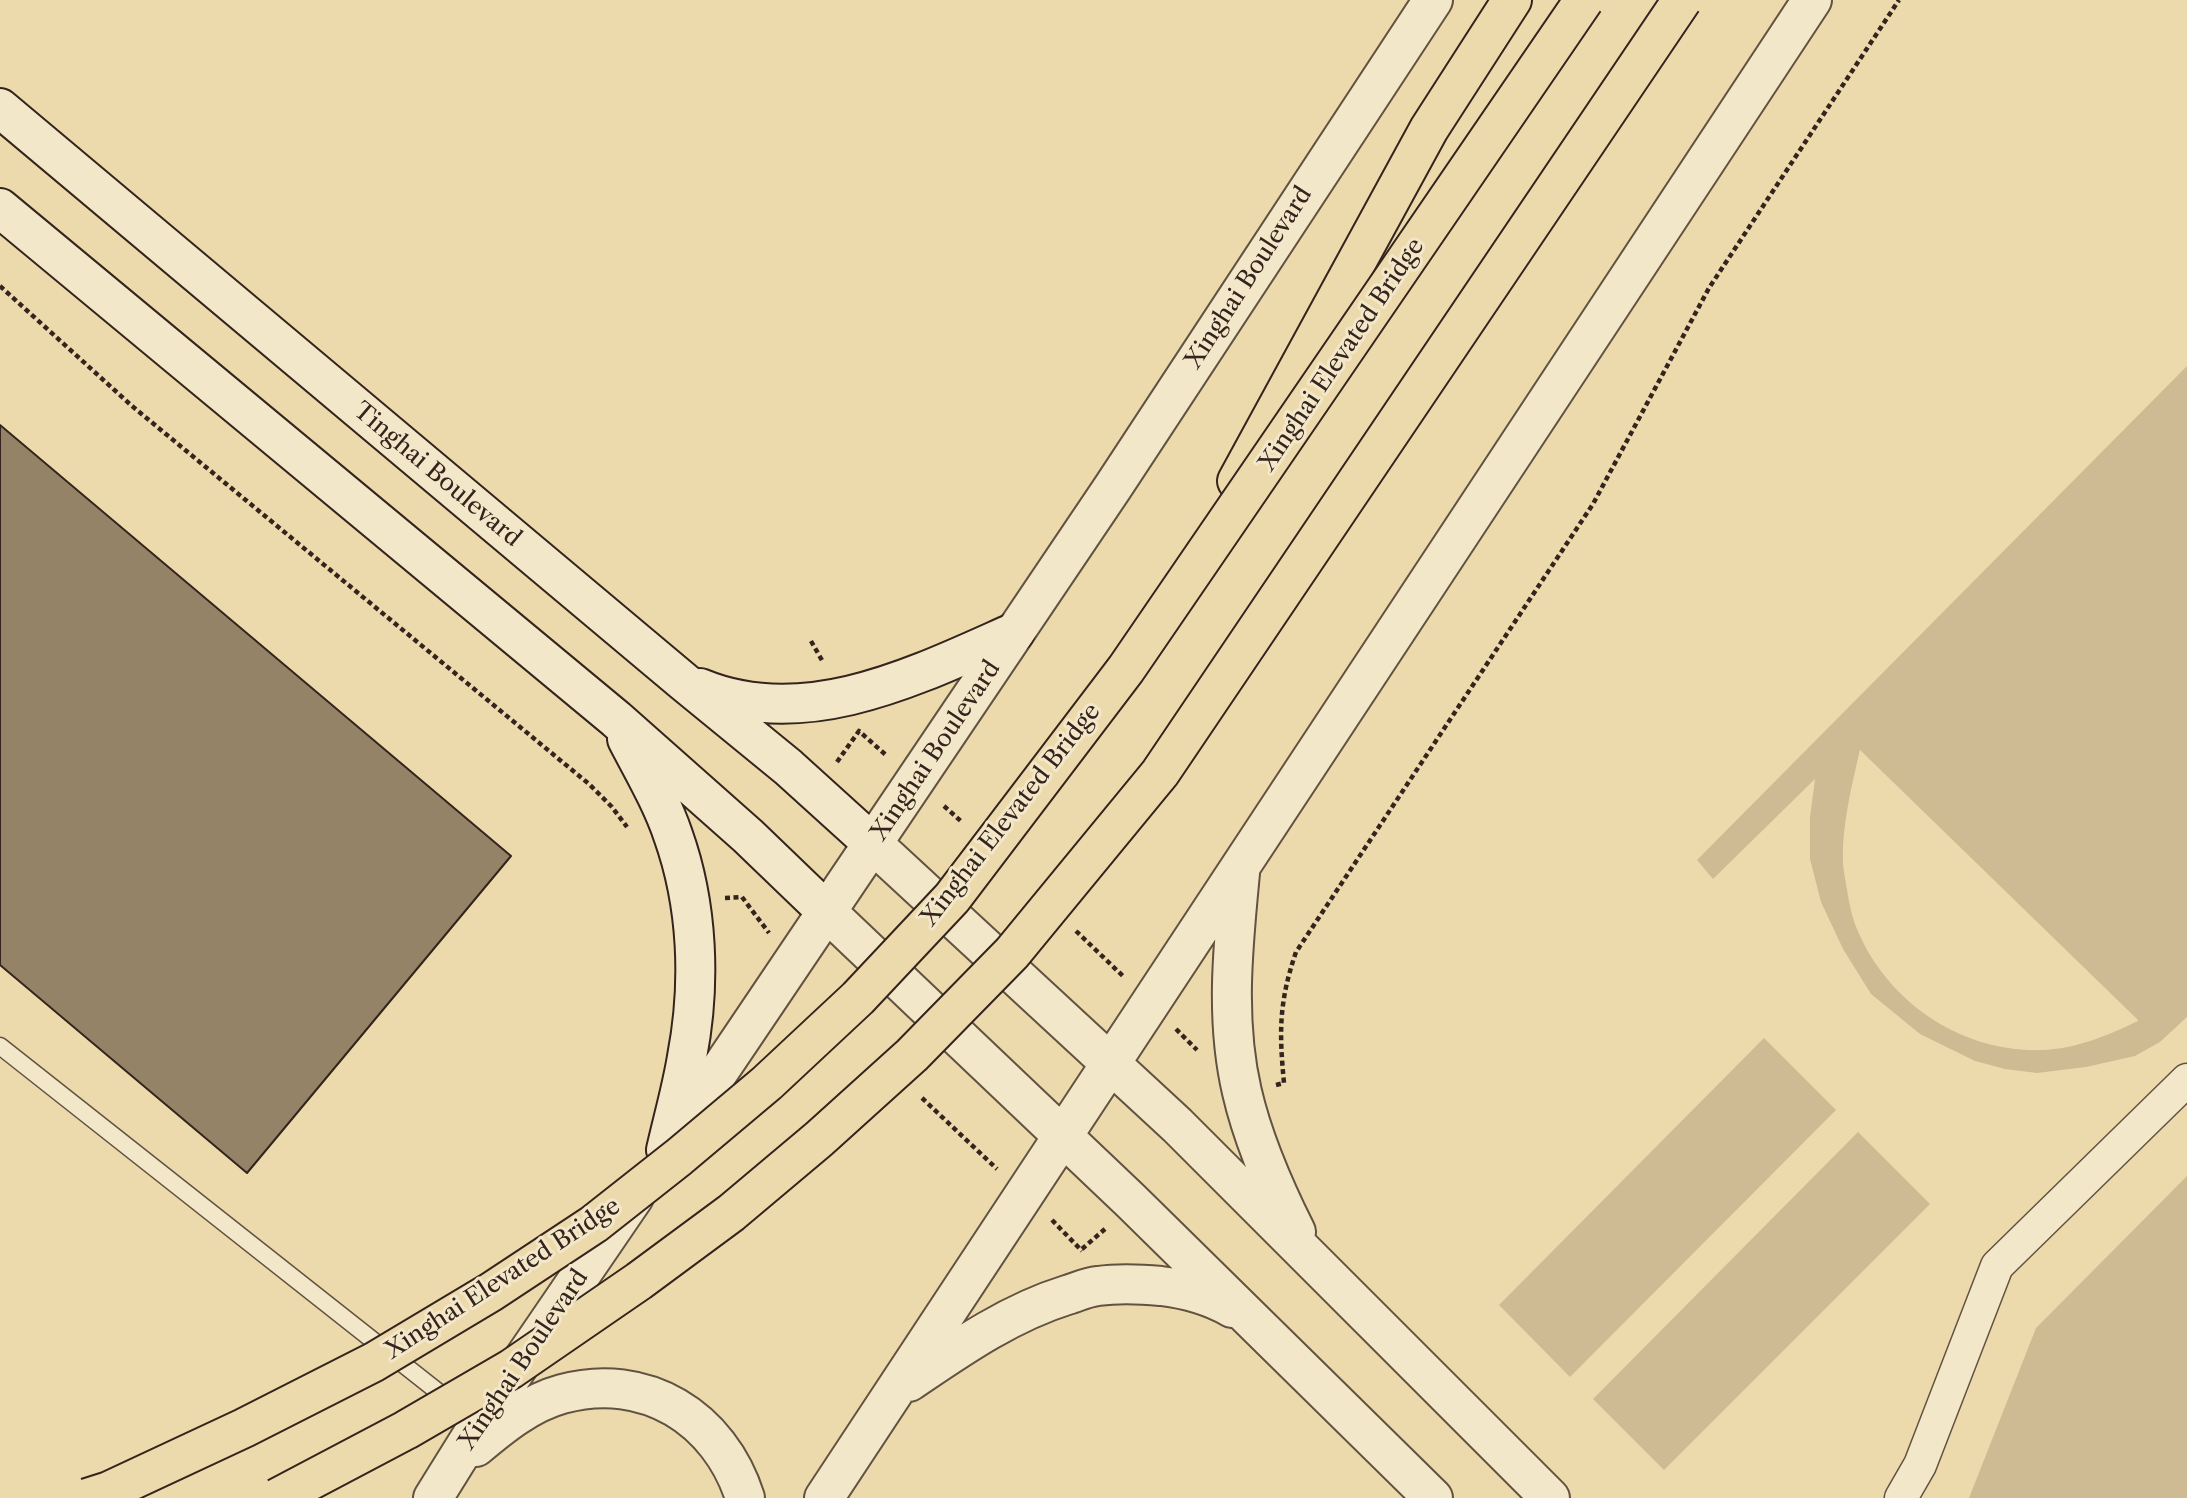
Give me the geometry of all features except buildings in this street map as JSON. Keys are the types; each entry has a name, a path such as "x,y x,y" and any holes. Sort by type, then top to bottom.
{"main road":[{"path":"1126,669 1242,474 1429,129 1512,0"},
{"name":"Xinghai Elevated Bridge","path":"87,1498 109,1491 244,1428 374,1362 491,1292 594,1224 679,1157 767,1083 858,998 952,898 1126,669 1584,0"},
{"path":"277,1498 406,1430 511,1369 639,1281 731,1213 819,1139 912,1055 1012,953 1160,773 1682,0"}],"street":[{"name":"Xinghai Boulevard","path":"433,1498 479,1424 1015,632 1433,0"},
{"path":"824,1498 1812,0"},
{"name":"Tinghai Boulevard","path":"0,108 684,682 788,766 1192,1139 1550,1498"},
{"path":"0,208 616,719 748,836 1064,1135 1433,1498"},
{"path":"684,682 724,698 788,704 817,702 842,698 920,674 1015,632"},
{"path":"616,719 674,836 690,900 696,950 695,997 688,1056 666,1150"},
{"path":"1241,867 1232,975 1232,1017 1242,1093 1271,1178 1310,1259"},
{"path":"1901,1498 1920,1465 1997,1266 2187,1080"},
{"path":"893,1394 957,1349 1007,1319 1044,1302 1095,1286 1132,1283 1174,1288 1217,1300 1253,1320"},
{"path":"455,1464 500,1427 532,1406 559,1394 619,1388 648,1394 676,1407 701,1425 722,1449 738,1476 745,1498"}],"lane":[{"path":"0,1046 479,1424"}],"path":[{"path":"1284,1083 1280,1012 1285,983 1296,952 1593,504 1709,288 1899,0"},
{"path":"0,286 132,405 589,784 612,807 634,837"}],"shaded area":[{"path":"2187,366 2187,1017 2160,1042 2135,1056 2086,1067 2037,1073 2005,1069 1975,1061 1920,1034 1871,994 1843,949 1821,902 1810,859 1810,817 1815,779 1713,879 1697,860","holes":["1860,750 2138,1020 2104,1036 2067,1047 2012,1049 1984,1043 1956,1032 1931,1018 1908,1000 1887,979 1870,955 1857,929 1849,901 1843,843"]},
{"path":"1764,1038 1836,1110 1570,1377 1499,1305"},
{"path":"1858,1132 1930,1204 1664,1470 1593,1399"},
{"path":"2187,1176 2187,1498 1969,1498 2036,1328"}]}
